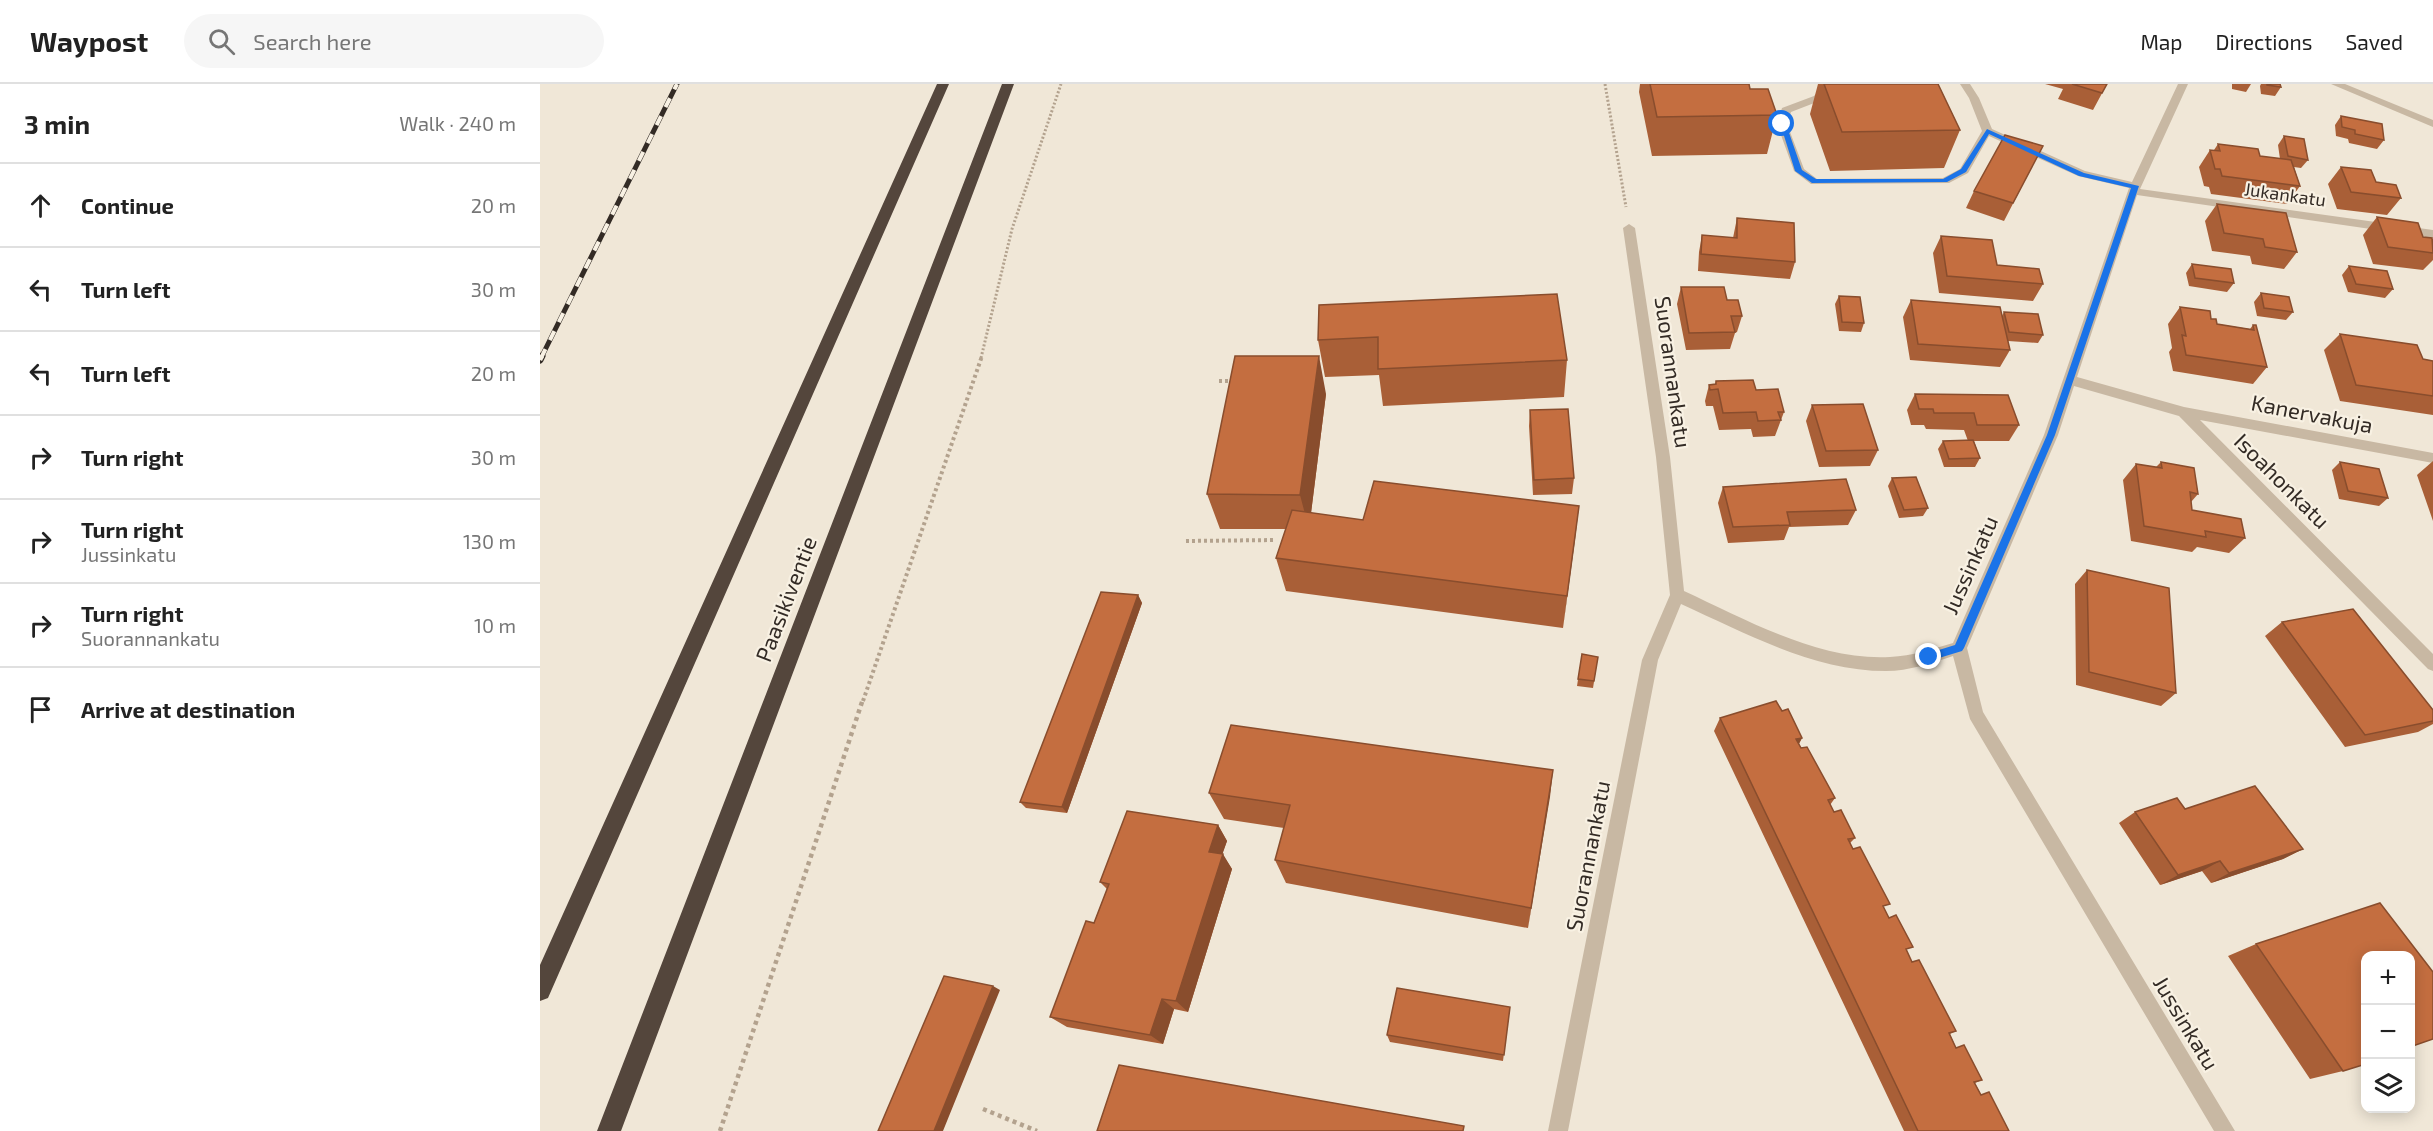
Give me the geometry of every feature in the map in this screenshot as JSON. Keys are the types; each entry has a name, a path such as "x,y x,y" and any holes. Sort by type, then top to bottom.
{"highway":[{"path":"540,990 943,84"},
{"name":"Paasikiventie","path":"609,1131 1008,84"}],"street":[{"path":"1825,84 1826,88 1818,98 1786,110 1782,124 1799,171 1815,182 1945,181 1964,171 1987,131 1974,98 1965,84"},
{"name":"Jussinkatu","path":"2183,84 2134,189 2051,435 1959,648 1976,714 2225,1131"},
{"path":"2336,84 2433,124"},
{"name":"Jukankatu","path":"1987,131 2082,174 2134,189 2433,234"},
{"name":"Suorannankatu","path":"1558,1131 1650,660 1677,595 1663,457 1629,228"},
{"name":"Isoahonkatu","path":"2070,380 2184,412 2433,664"},
{"name":"Kanervakuja","path":"2184,412 2433,458"},
{"path":"1677,595 1743,625 1845,659 1887,664 1929,657 1959,648"}],"path":[{"path":"720,1131 832,790 988,338 1012,229 1061,84"},
{"path":"1605,84 1629,228"},
{"path":"1219,381 1241,381"},
{"path":"1186,541 1276,540"},
{"path":"983,1109 1037,1131"}],"building":[{"path":"1650,84 1749,84 1750,89 1768,89 1777,115 1657,117"},
{"path":"1824,84 1938,84 1960,130 1842,132"},
{"path":"2072,84 2107,84 2102,93"},
{"path":"2280,84 2281,87 2267,85"},
{"path":"2341,116 2382,124 2384,140 2355,134 2355,130 2342,127"},
{"path":"2005,135 2043,146 2013,203 1974,191"},
{"path":"2284,136 2304,139 2308,160 2288,156"},
{"path":"2218,144 2258,149 2260,156 2291,160 2300,186 2222,176 2220,169 2215,169 2210,150 2220,151"},
{"path":"2341,167 2371,170 2376,182 2396,185 2401,198 2351,192"},
{"path":"2217,204 2286,213 2297,252 2265,247 2263,239 2224,233"},
{"path":"2377,217 2418,223 2423,237 2432,238 2433,253 2388,247"},
{"path":"1737,218 1794,223 1795,262 1701,254 1702,235 1737,238"},
{"path":"1941,236 1992,240 1997,265 2039,269 2043,284 1947,276"},
{"path":"2192,264 2231,269 2234,283 2195,278"},
{"path":"2349,266 2387,271 2393,289 2356,284"},
{"path":"1681,287 1724,287 1727,300 1738,300 1742,316 1731,316 1735,332 1689,333"},
{"path":"2261,293 2289,297 2293,312 2264,308"},
{"path":"1557,294 1567,360 1378,369 1378,337 1318,340 1319,305"},
{"path":"1839,296 1860,297 1864,323 1842,322"},
{"path":"1911,300 2000,307 2010,350 1918,344"},
{"path":"2180,307 2210,311 2211,319 2216,319 2217,324 2254,330 2253,325 2256,325 2267,367 2186,355 2182,335 2186,336"},
{"path":"2004,312 2038,314 2043,335 2009,332"},
{"path":"2340,334 2417,345 2423,359 2433,361 2433,396 2356,385"},
{"path":"1235,356 1319,356 1300,495 1207,494"},
{"path":"1753,380 1756,390 1778,389 1784,412 1778,412 1781,420 1758,421 1756,412 1723,413 1718,389 1710,390 1709,385 1716,384 1716,381"},
{"path":"1915,394 2008,395 2019,425 1977,425 1974,413 1934,413 1933,409 1919,409"},
{"path":"1863,404 1878,450 1826,451 1812,405"},
{"path":"1568,409 1574,478 1534,480 1530,410"},
{"path":"1973,440 1980,458 1949,459 1943,441"},
{"path":"2161,462 2194,468 2198,494 2190,492 2192,510 2241,519 2245,538 2205,531 2206,537 2144,526 2136,464 2162,468"},
{"path":"2340,462 2379,469 2388,498 2348,491"},
{"path":"1916,477 1928,508 1904,510 1892,478"},
{"path":"1846,479 1856,510 1787,512 1790,525 1733,527 1723,487"},
{"path":"1374,481 1579,506 1567,596 1276,558 1292,510 1363,520"},
{"path":"2087,570 2169,588 2176,693 2089,672"},
{"path":"1101,592 1138,595 1062,807 1020,802"},
{"path":"2353,609 2433,710 2433,721 2365,735 2282,622"},
{"path":"1582,654 1598,657 1594,681 1578,679"},
{"path":"1776,701 1782,711 1788,709 1802,738 1796,739 1801,748 1807,747 1835,798 1828,800 1834,812 1841,810 1855,838 1848,839 1853,849 1860,847 1890,904 1883,906 1889,918 1896,915 1913,947 1906,949 1912,962 1919,960 1956,1031 1949,1033 1956,1048 1964,1045 1982,1080 1974,1082 1981,1095 1989,1092 2009,1131 1918,1131 1720,718"},
{"path":"1231,725 1553,770 1531,908 1275,860 1290,805 1209,793"},
{"path":"2255,786 2303,849 2229,873 2220,861 2178,875 2135,812 2177,798 2185,809"},
{"path":"1127,811 1218,825 1209,852 1223,854 1176,1001 1162,999 1150,1035 1050,1017 1086,921 1094,923 1109,884 1100,882"},
{"path":"2380,903 2433,972 2433,1039 2415,1045 2415,951 2361,951 2361,1066 2343,1071 2256,944"},
{"path":"944,976 993,986 934,1131 878,1131"},
{"path":"1397,988 1510,1007 1504,1055 1387,1035"},
{"path":"1119,1065 1464,1126 1463,1131 1097,1131"}],"railway":[{"path":"541,358 677,84"}],"route":[{"path":"1782,124 1799,171 1815,182 1945,181 1964,171 1987,131 2082,174 2135,186 2051,435 1959,648 1929,657"}]}
